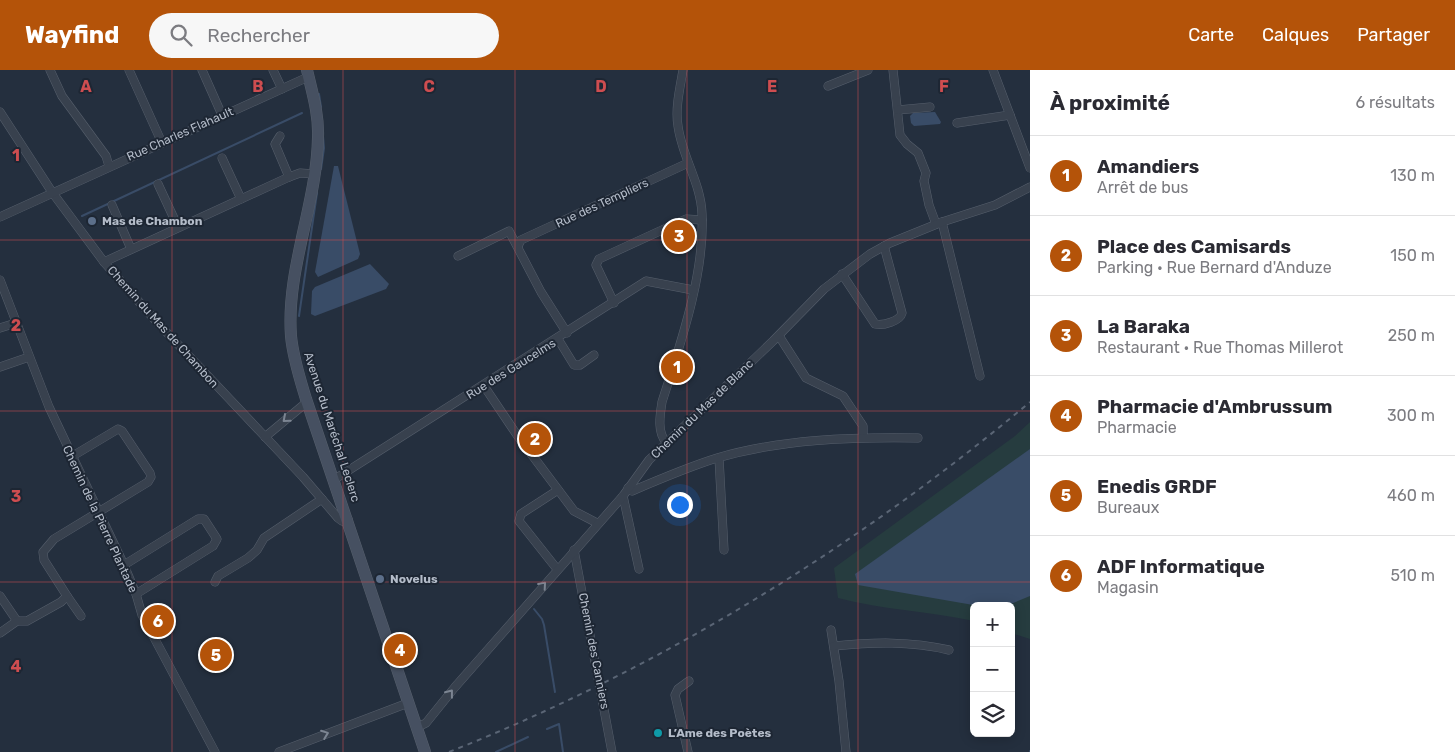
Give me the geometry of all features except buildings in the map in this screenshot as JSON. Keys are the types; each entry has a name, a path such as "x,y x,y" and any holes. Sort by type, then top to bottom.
{"main road":[{"name":"Avenue du Maréchal Leclerc","path":"308,73 318,126 314,174 298,260 291,334 297,370 425,752"}],"street":[{"path":"50,70 62,96 106,156 109,166"},
{"path":"129,70 162,143"},
{"path":"202,70 222,115"},
{"path":"273,70 282,89"},
{"path":"666,442 663,438 660,419 662,402 693,290 702,242 700,195 678,126 679,95 683,70"},
{"path":"828,86 868,70"},
{"path":"893,70 900,135 918,153 926,173 924,181 929,205 939,223 980,376"},
{"path":"993,70 1030,168"},
{"name":"Rue Charles Flahault","path":"0,217 282,89 308,73"},
{"path":"898,110 930,107"},
{"name":"Chemin du Mas de Chambon","path":"0,112 52,192 104,262 338,518 342,521 348,519"},
{"path":"957,123 1010,115"},
{"path":"280,136 274,144 289,177"},
{"path":"222,158 241,199"},
{"name":"Rue des Templiers","path":"518,246 521,240 688,162"},
{"path":"104,262 289,177 300,173 314,174"},
{"path":"158,184 178,227"},
{"name":"Chemin du Mas de Blanc","path":"416,728 426,723 454,687 557,568 623,496 649,460 842,274 884,246 939,223 995,205 1030,187"},
{"path":"112,205 131,249"},
{"path":"614,303 596,264 599,259 686,219 702,220"},
{"path":"458,256 509,231 541,292 567,333"},
{"path":"842,274 875,324 880,326 904,320 884,246"},
{"name":"Chemin de la Pierre Plantade","path":"0,280 3,295 71,457 124,565 142,615 160,652 215,752"},
{"name":"Rue des Gaucelms","path":"334,479 650,280 693,290"},
{"path":"0,328 16,323"},
{"path":"779,336 806,378 843,396 863,426 863,437"},
{"path":"558,339 574,365 580,366 594,355"},
{"path":"0,367 29,357"},
{"path":"484,386 574,511 597,523"},
{"path":"265,437 307,402"},
{"path":"71,457 118,429 122,430 150,472 151,478 148,482 54,539 43,552 44,560 81,616"},
{"path":"628,488 632,491 719,458 801,442 863,437 918,438"},
{"path":"719,458 724,550"},
{"path":"557,568 519,521 520,514 558,490"},
{"path":"623,496 639,570"},
{"path":"215,582 218,576 257,550 264,538 322,500"},
{"path":"124,565 198,519 204,519 217,539 213,546 136,594"},
{"name":"Chemin des Canniers","path":"574,550 612,752"},
{"path":"0,596 17,621"},
{"path":"0,632 17,621 27,621 61,602 67,596"},
{"path":"831,630 846,752"},
{"path":"834,646 908,642 949,650"},
{"path":"688,752 675,695 678,689 690,681"},
{"path":"279,752 408,703"}],"green space":[{"path":"1030,422 1030,639 1015,634 1015,602 970,602 970,620 838,598 834,568 1015,436"}],"water":[{"path":"935,112 941,122 940,124 914,126 911,123 910,116 913,113"},
{"path":"334,166 338,166 360,254 358,259 318,277 315,272"},
{"path":"370,264 389,284 386,289 315,316 311,314 312,291 315,287"},
{"path":"1030,449 1030,596 1015,602 970,602 970,604 858,585 855,574"}],"waterway":[{"path":"319,94 321,107"},
{"path":"82,216 302,113"},
{"path":"321,169 324,148 323,136"},
{"path":"299,316 317,193"},
{"path":"534,609 544,625 555,692"},
{"path":"547,729 559,724 563,752"},
{"path":"496,752 528,737"}],"railway":[{"path":"449,752 527,719 604,683 680,643 753,600 826,555 896,506 1030,402"}],"place":[{"name":"Mas de Chambon","path":"92,221"},
{"name":"La Baraka","path":"679,236"},
{"name":"Amandiers","path":"677,367"},
{"name":"Place des Camisards","path":"535,439"},
{"name":"Novelus","path":"380,579"},
{"name":"ADF Informatique","path":"158,621"},
{"name":"Pharmacie d'Ambrussum","path":"400,650"},
{"name":"Enedis GRDF","path":"216,655"},
{"name":"L’Ame des Poètes","path":"658,733"}]}
